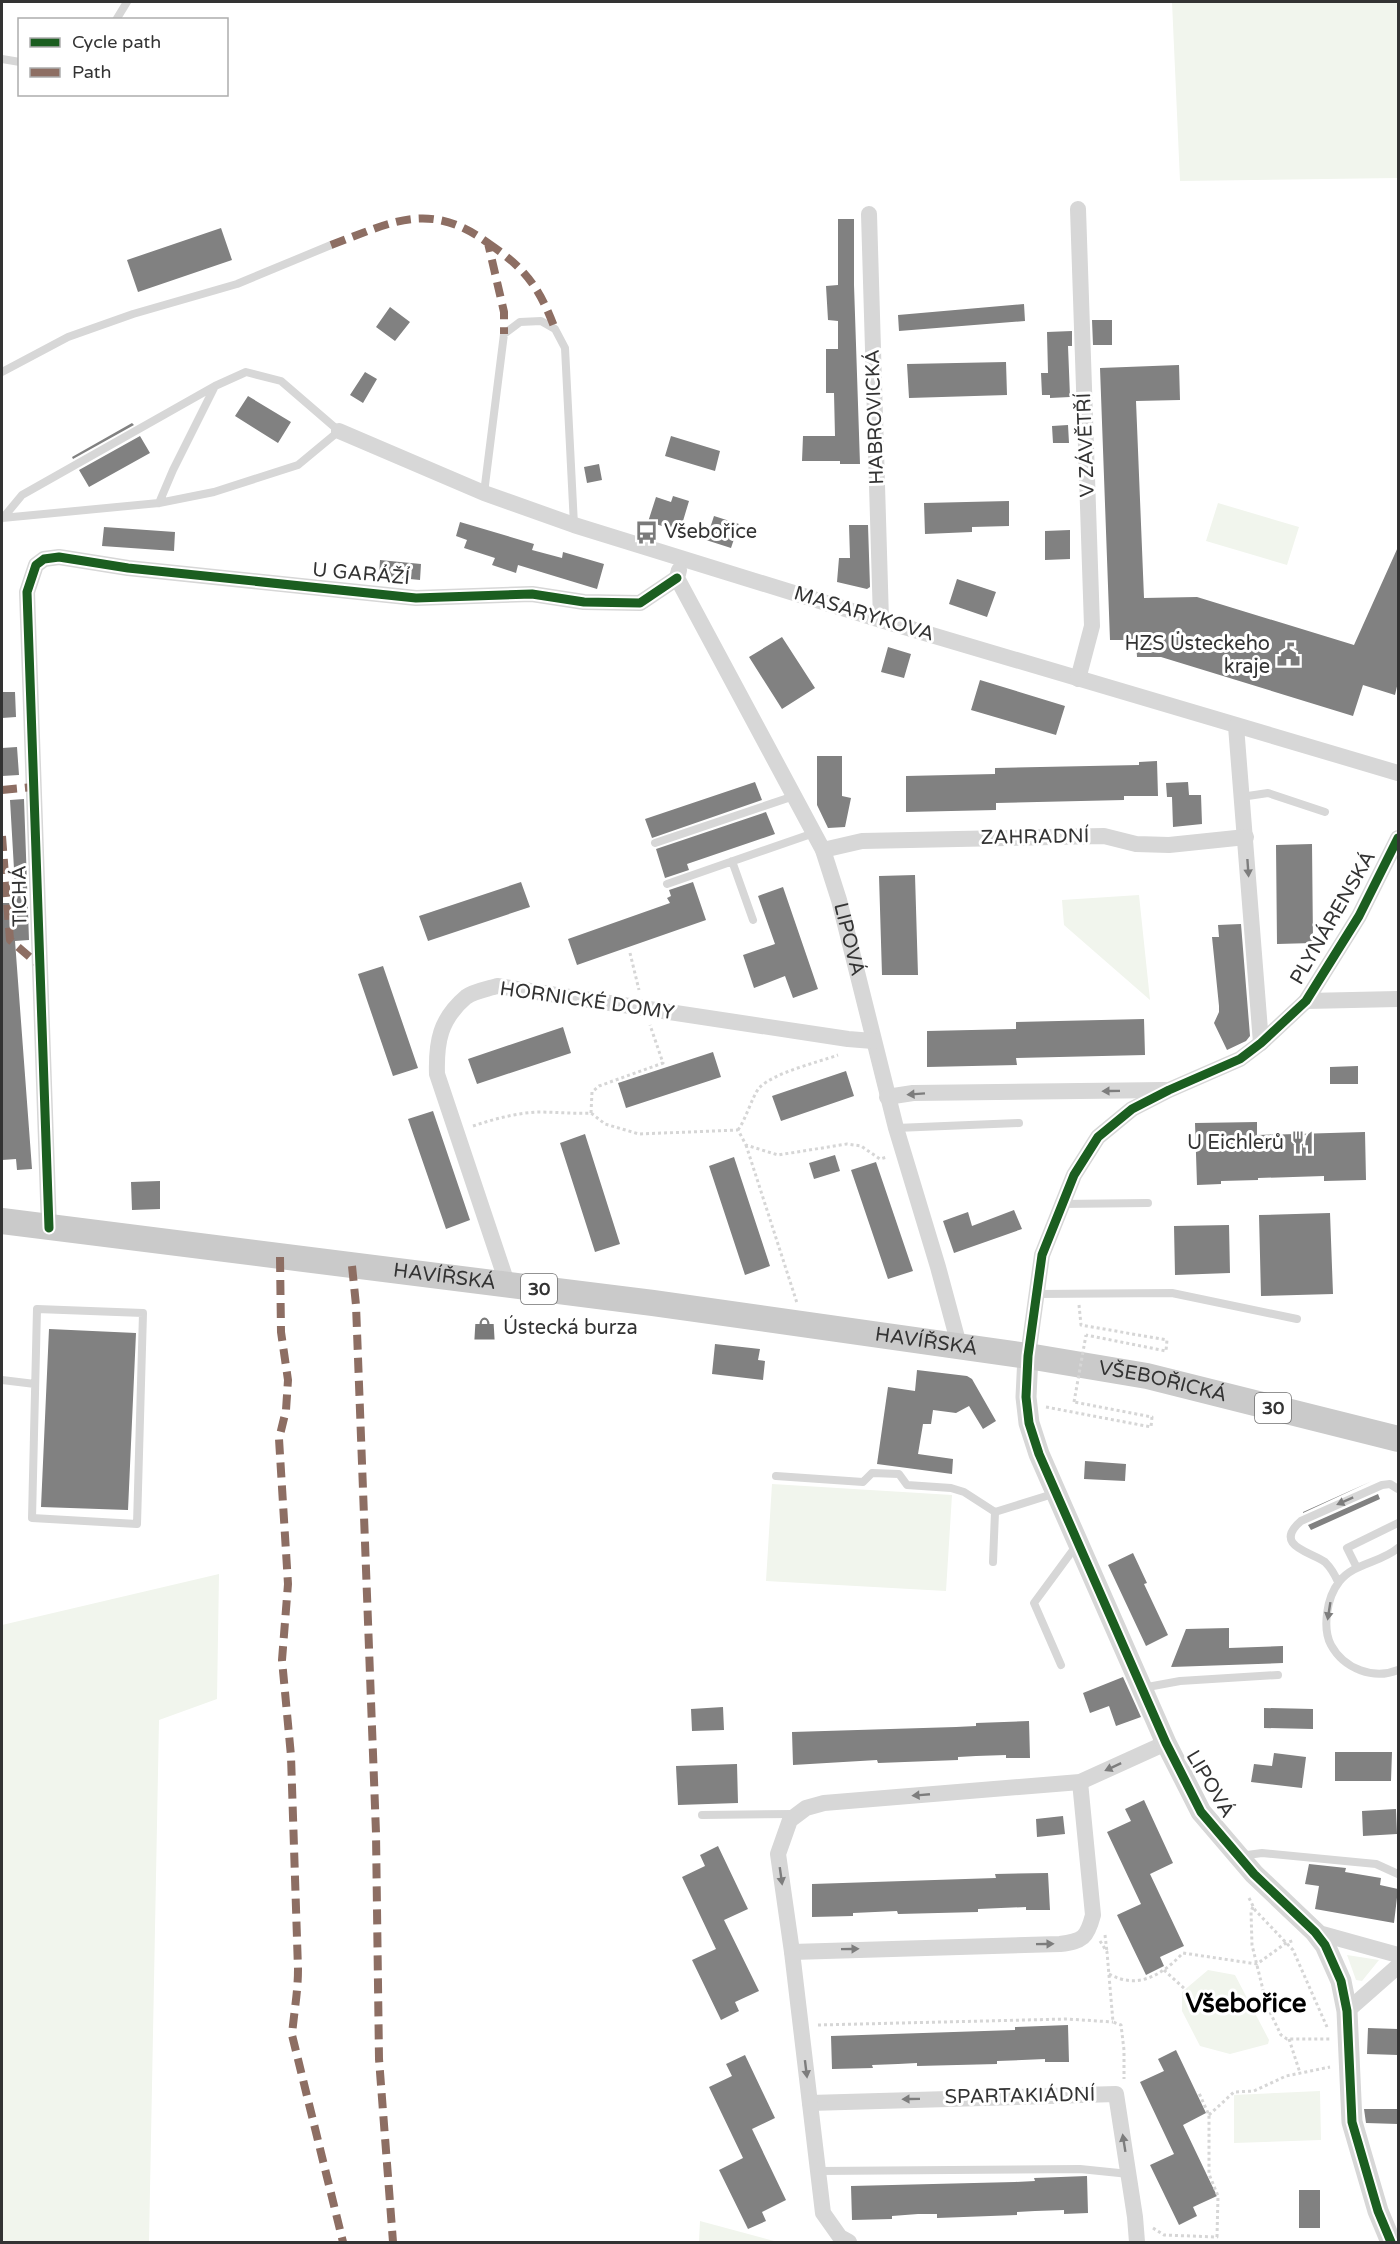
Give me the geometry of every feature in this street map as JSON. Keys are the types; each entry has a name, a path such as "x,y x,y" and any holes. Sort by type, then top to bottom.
{"main road":[{"name":"HAVÍŘSKÁ","path":"2,1221 804,1324 1028,1356"},
{"name":"VŠEBOŘICKÁ","path":"1028,1356 1158,1378 1398,1439"}],"street":[{"name":"V ZÁVĚTŘÍ","path":"1078,209 1092,626 1078,679"},
{"name":"HABROVICKÁ","path":"869,214 881,620"},
{"name":"MASARYKOVA","path":"339,431 484,493 574,525 881,620 1398,773"},
{"name":"U GARÁŽÍ","path":"36,565 44,559 59,557 140,569 416,598 532,594 584,602 640,603 677,578"},
{"path":"677,578 682,557"},
{"name":"TICHÁ","path":"36,565 27,592 49,1228"},
{"name":"LIPOVÁ","path":"677,578 823,850 839,900 887,1097 959,1346"},
{"path":"1236,726 1262,1043"},
{"name":"ZAHRADNÍ","path":"823,850 862,841 1104,836 1136,844 1169,845 1246,837"},
{"name":"PLYNÁRENSKÁ","path":"1028,1356 1041,1255 1074,1174 1098,1137 1132,1109 1240,1059 1262,1043 1306,1001 1359,916 1398,838"},
{"name":"HORNICKÉ DOMY","path":"508,1286 437,1074 436,1048 444,1023 467,996 497,986 873,1041"},
{"name":"PLYNÁRENSKÁ","path":"1306,1001 1398,999"},
{"name":"PLYNÁRENSKÁ","path":"887,1097 914,1093 1169,1090"},
{"name":"LIPOVÁ","path":"1028,1356 1026,1397 1029,1423 1039,1454 1166,1743 1201,1812 1237,1857 1315,1932 1325,1945 1341,1981 1347,2011 1352,2122 1389,2242"},
{"path":"849,2242 840,2237 823,2213 778,1854 790,1820 806,1808 824,1803 1080,1782 1166,1743"},
{"path":"792,1952 1060,1944 1076,1942 1083,1938 1097,1929 1093,1915 1080,1782"},
{"path":"1315,1932 1398,1955"},
{"path":"1347,2011 1398,1966"},
{"name":"SPARTAKIÁDNÍ","path":"810,2103 1116,2094 1137,2242"}],"lane":[{"path":"117,18 127,2"},
{"path":"2,59 18,62"},
{"path":"2,372 68,337 133,314 237,284 331,245"},
{"path":"484,493 504,334 520,322 541,321 555,329 566,348 574,525"},
{"path":"246,372 281,381 339,431 298,465 214,492 159,503 2,518 22,495 215,386 246,372"},
{"path":"159,503 215,386"},
{"path":"1242,797 1268,793 1325,812"},
{"path":"655,843 794,796"},
{"path":"667,884 814,833"},
{"path":"732,861 753,920"},
{"path":"896,1128 1019,1123"},
{"path":"1060,1204 1148,1203"},
{"path":"1036,1294 1172,1293 1297,1319"},
{"path":"37,1310 143,1313 137,1524 32,1518 35,1384 37,1310"},
{"path":"2,1380 35,1384"},
{"path":"776,1476 863,1482 872,1473 899,1474 907,1485 951,1488 964,1492 995,1512"},
{"path":"1338,1582 1324,1561 1298,1549 1292,1540 1295,1527 1301,1521 1383,1485 1390,1484 1398,1489"},
{"path":"995,1512 1056,1493"},
{"path":"993,1562 995,1512"},
{"path":"1357,1568 1347,1548 1398,1523"},
{"path":"1061,1665 1034,1603 1078,1543"},
{"path":"1398,1548 1378,1560 1357,1568 1338,1582 1329,1608 1328,1634 1331,1644 1344,1660 1360,1670 1380,1675 1398,1670"},
{"path":"1142,1688 1180,1681 1278,1675"},
{"path":"702,1815 798,1814"},
{"path":"1237,1857 1263,1853 1376,1864 1398,1874"},
{"path":"818,2171 1080,2169 1129,2174"}],"path":[{"path":"591,1113 592,1092 599,1086 663,1063 644,1008 630,953"},
{"path":"738,1130 745,1120 758,1089 774,1078 838,1055 848,1039"},
{"path":"456,1131 514,1114 539,1112 591,1113 605,1124 639,1134 738,1130"},
{"path":"738,1130 746,1145 804,1324"},
{"path":"746,1145 778,1155 848,1144 861,1146 880,1159 903,1154"},
{"path":"1044,1407 1151,1427 1152,1417 1074,1402 1086,1335 1166,1351 1167,1340 1081,1324 1078,1292"},
{"path":"1247,1892 1253,1906 1293,1950 1335,2045"},
{"path":"1253,1906 1251,1911 1252,1946 1269,2013 1281,2035 1289,2039 1332,2039"},
{"path":"1097,1929 1107,1952"},
{"path":"1097,1929 1107,1952 1113,2022"},
{"path":"1109,1974 1121,1981 1137,1982 1164,1970 1183,1953 1257,1964 1286,1943"},
{"path":"1164,1970 1187,1990"},
{"path":"801,2026 1067,2019 1113,2022 1121,2025 1124,2050 1124,2093 1116,2094"},
{"path":"1289,2039 1300,2073"},
{"path":"1209,2115 1234,2092 1254,2091 1286,2076 1336,2065"},
{"path":"1150,2226 1164,2235 1217,2237 1218,2196 1209,2174 1209,2115 1198,2091"}],"shaded area":[{"path":"1172,2 1398,2 1398,178 1180,181"},
{"path":"1218,503 1299,527 1287,565 1206,541"},
{"path":"1139,895 1150,1000 1064,925 1062,900"},
{"path":"772,1484 952,1495 946,1591 766,1581"},
{"path":"219,1574 217,1699 159,1720 149,2242 2,2242 2,1625"},
{"path":"1347,1955 1379,1960 1362,1981 1356,1980"},
{"path":"1208,1970 1235,1975 1269,2040 1268,2044 1230,2054 1200,2046 1182,2011 1182,1992"},
{"path":"1320,2091 1321,2140 1234,2143 1234,2095"},
{"path":"700,2221 778,2242 699,2242"}],"building":[{"path":"838,219 854,219 860,464 840,464 840,461 802,461 803,436 835,436 834,393 826,393 826,349 838,349 838,321 828,320 826,286 838,285"},
{"path":"221,228 232,260 138,292 127,260"},
{"path":"1024,304 1025,321 899,331 898,315"},
{"path":"390,307 410,322 395,341 376,327"},
{"path":"1092,320 1112,320 1112,345 1093,345"},
{"path":"1072,331 1072,346 1068,346 1070,397 1050,398 1050,395 1042,395 1041,373 1048,373 1047,332"},
{"path":"1006,362 1007,395 909,398 907,364"},
{"path":"1179,365 1180,400 1136,401 1144,598 1197,597 1354,645 1398,547 1398,682 1395,695 1363,685 1353,716 1161,657 1137,657 1136,640 1110,640 1100,368"},
{"path":"365,372 377,379 363,403 350,395"},
{"path":"248,396 291,422 278,443 235,416"},
{"path":"132,423 134,425 73,459 72,457"},
{"path":"1068,425 1069,443 1053,443 1052,426"},
{"path":"140,436 150,453 89,487 79,470"},
{"path":"671,436 720,451 715,471 665,456"},
{"path":"599,464 602,480 587,483 584,467"},
{"path":"673,496 689,501 680,531 648,522 656,497 671,502"},
{"path":"1009,501 1009,526 972,527 972,532 925,534 924,503"},
{"path":"714,516 739,524 731,548 706,540"},
{"path":"460,522 534,544 532,550 562,558 563,552 604,564 597,589 518,565 516,573 492,565 495,558 464,548 467,540 456,536"},
{"path":"849,525 868,525 870,587 867,589 837,582 839,558 850,558"},
{"path":"104,527 175,532 174,551 102,546"},
{"path":"1070,530 1070,559 1045,560 1045,531"},
{"path":"380,560 421,564 420,580 379,576"},
{"path":"957,579 996,592 987,617 949,604"},
{"path":"782,637 815,688 782,709 749,657"},
{"path":"888,647 911,654 904,678 881,672"},
{"path":"980,680 1065,706 1056,735 971,710"},
{"path":"2,692 15,692 16,717 2,718"},
{"path":"17,747 19,775 2,776 2,748"},
{"path":"817,756 842,756 842,796 851,798 845,827 828,828 817,805"},
{"path":"1157,761 1158,796 1124,796 1124,800 996,803 996,810 906,812 906,776 995,774 995,768 1139,765 1139,762"},
{"path":"755,782 762,800 652,838 645,819"},
{"path":"1188,782 1189,795 1201,795 1202,824 1173,827 1172,797 1167,797 1166,783"},
{"path":"24,799 29,940 15,941 32,1169 17,1170 16,1159 2,1160 2,903 13,903 14,921 17,921 10,800"},
{"path":"766,812 775,834 687,864 689,870 665,878 656,849"},
{"path":"1312,844 1313,943 1277,944 1276,845"},
{"path":"915,875 918,975 882,975 879,876"},
{"path":"521,882 530,907 428,941 419,916"},
{"path":"693,882 706,920 577,965 568,939 670,903 667,898 671,896 669,890"},
{"path":"783,887 818,989 793,998 785,976 754,988 743,955 775,944 758,896"},
{"path":"1241,924 1250,1036 1246,1041 1227,1050 1214,1023 1219,1006 1212,937 1219,937 1218,925"},
{"path":"383,966 418,1068 393,1076 358,974"},
{"path":"1144,1019 1145,1055 1016,1058 1017,1065 927,1067 927,1031 1016,1029 1016,1022"},
{"path":"563,1027 571,1053 477,1084 468,1059"},
{"path":"713,1052 721,1077 626,1108 618,1083"},
{"path":"1358,1066 1358,1084 1330,1084 1330,1067"},
{"path":"846,1071 854,1096 781,1121 772,1096"},
{"path":"433,1111 470,1220 446,1229 408,1119"},
{"path":"1257,1122 1257,1135 1365,1132 1366,1180 1324,1181 1324,1176 1258,1178 1258,1180 1221,1181 1221,1184 1197,1185 1195,1123"},
{"path":"585,1134 620,1244 595,1252 560,1143"},
{"path":"835,1155 840,1171 814,1179 809,1163"},
{"path":"734,1157 770,1266 745,1275 709,1166"},
{"path":"876,1162 913,1271 888,1279 851,1170"},
{"path":"160,1181 160,1209 132,1210 131,1182"},
{"path":"1014,1210 1022,1229 954,1253 943,1221 968,1212 972,1226"},
{"path":"1330,1213 1333,1294 1261,1296 1259,1215"},
{"path":"1229,1225 1230,1273 1175,1275 1174,1226"},
{"path":"49,1329 136,1333 128,1510 41,1507"},
{"path":"715,1344 760,1349 758,1360 765,1361 763,1380 712,1374"},
{"path":"917,1370 967,1376 972,1379 996,1421 983,1429 969,1406 956,1413 933,1410 931,1424 923,1424 918,1454 953,1459 952,1474 877,1464 888,1387 915,1391"},
{"path":"1085,1461 1126,1464 1125,1481 1084,1479"},
{"path":"1372,1481 1303,1513 1303,1512"},
{"path":"1378,1494 1380,1499 1311,1530 1308,1525"},
{"path":"1133,1553 1147,1583 1144,1584 1168,1635 1146,1646 1108,1565"},
{"path":"1229,1628 1229,1648 1283,1646 1283,1663 1171,1667 1186,1629"},
{"path":"1123,1677 1141,1717 1116,1726 1109,1706 1090,1713 1083,1693"},
{"path":"723,1707 724,1730 692,1731 691,1709"},
{"path":"1264,1708 1313,1709 1313,1729 1264,1728"},
{"path":"1029,1721 1030,1758 1006,1758 1006,1755 958,1757 958,1760 878,1763 877,1760 793,1765 792,1732 956,1727 976,1726 976,1723"},
{"path":"1335,1752 1392,1752 1391,1781 1335,1781"},
{"path":"1274,1753 1306,1757 1302,1788 1251,1782 1254,1764 1272,1766"},
{"path":"737,1764 738,1803 678,1805 676,1766"},
{"path":"1144,1800 1173,1863 1150,1874 1184,1946 1160,1957 1164,1966 1146,1975 1117,1915 1141,1904 1107,1832 1131,1821 1125,1809"},
{"path":"1396,1809 1397,1834 1363,1836 1362,1811"},
{"path":"1063,1816 1065,1834 1037,1837 1036,1819"},
{"path":"718,1846 748,1909 724,1920 759,1991 735,2002 739,2011 721,2020 692,1960 716,1949 682,1877 705,1866 700,1855"},
{"path":"1309,1864 1346,1868 1345,1872 1381,1878 1380,1885 1398,1889 1394,1923 1315,1909 1319,1886 1305,1884"},
{"path":"1048,1873 1050,1910 1026,1910 1026,1907 978,1909 978,1912 898,1914 897,1911 853,1913 853,1916 812,1917 812,1884 996,1878 995,1874"},
{"path":"1068,2025 1069,2062 1045,2062 1045,2059 997,2061 997,2064 917,2066 917,2063 872,2065 873,2068 832,2069 831,2036 1015,2030 1015,2027"},
{"path":"1368,2028 1398,2029 1398,2055 1367,2054"},
{"path":"1176,2050 1206,2113 1183,2125 1217,2196 1193,2207 1197,2216 1179,2225 1150,2165 1174,2154 1140,2082 1164,2071 1158,2059"},
{"path":"745,2055 775,2118 752,2129 786,2200 762,2212 766,2221 748,2229 719,2170 743,2158 709,2087 732,2076 726,2064"},
{"path":"1364,2109 1398,2109 1398,2124 1366,2123"},
{"path":"1087,2176 1088,2213 1064,2214 1064,2210 1017,2212 1017,2215 937,2218 937,2214 918,2214 892,2216 892,2219 852,2220 851,2186 1015,2182 1035,2181 1034,2178"},
{"path":"1299,2190 1320,2190 1320,2228 1299,2228"}],"marked path":[{"path":"331,245 373,229 411,219 447,222 467,230 488,243 504,312 504,334"},
{"path":"488,243 501,252 530,280 555,329"},
{"path":"2,790 34,787"},
{"path":"2,836 10,940 39,965"},
{"path":"280,1257 281,1332 288,1380 286,1410 279,1439 288,1584 282,1660 291,1756 298,1969 292,2035 343,2242"},
{"path":"352,1266 356,1305 376,1833 379,2059 393,2242"}],"cycle path":[{"path":"49,1228 27,592 36,565 44,559 59,557 128,568 416,598 532,594 584,602 640,603 677,578"},
{"path":"1391,2242 1378,2211 1352,2122 1347,2011 1341,1981 1325,1945 1315,1932 1254,1874 1201,1812 1166,1743 1039,1454 1029,1423 1026,1397 1028,1356 1042,1255 1074,1175 1098,1137 1132,1109 1240,1059 1261,1043 1306,1001 1359,916 1398,838"}],"place":[{"name":"Všebořice","path":"646,532"},
{"name":"HZS Ústeckeho kraje","path":"1288,655"},
{"name":"U Eichlerů","path":"1302,1143"},
{"name":"Ústecká burza","path":"485,1328"}],"district":[{"name":"Všebořice","path":"1246,2003"}]}
